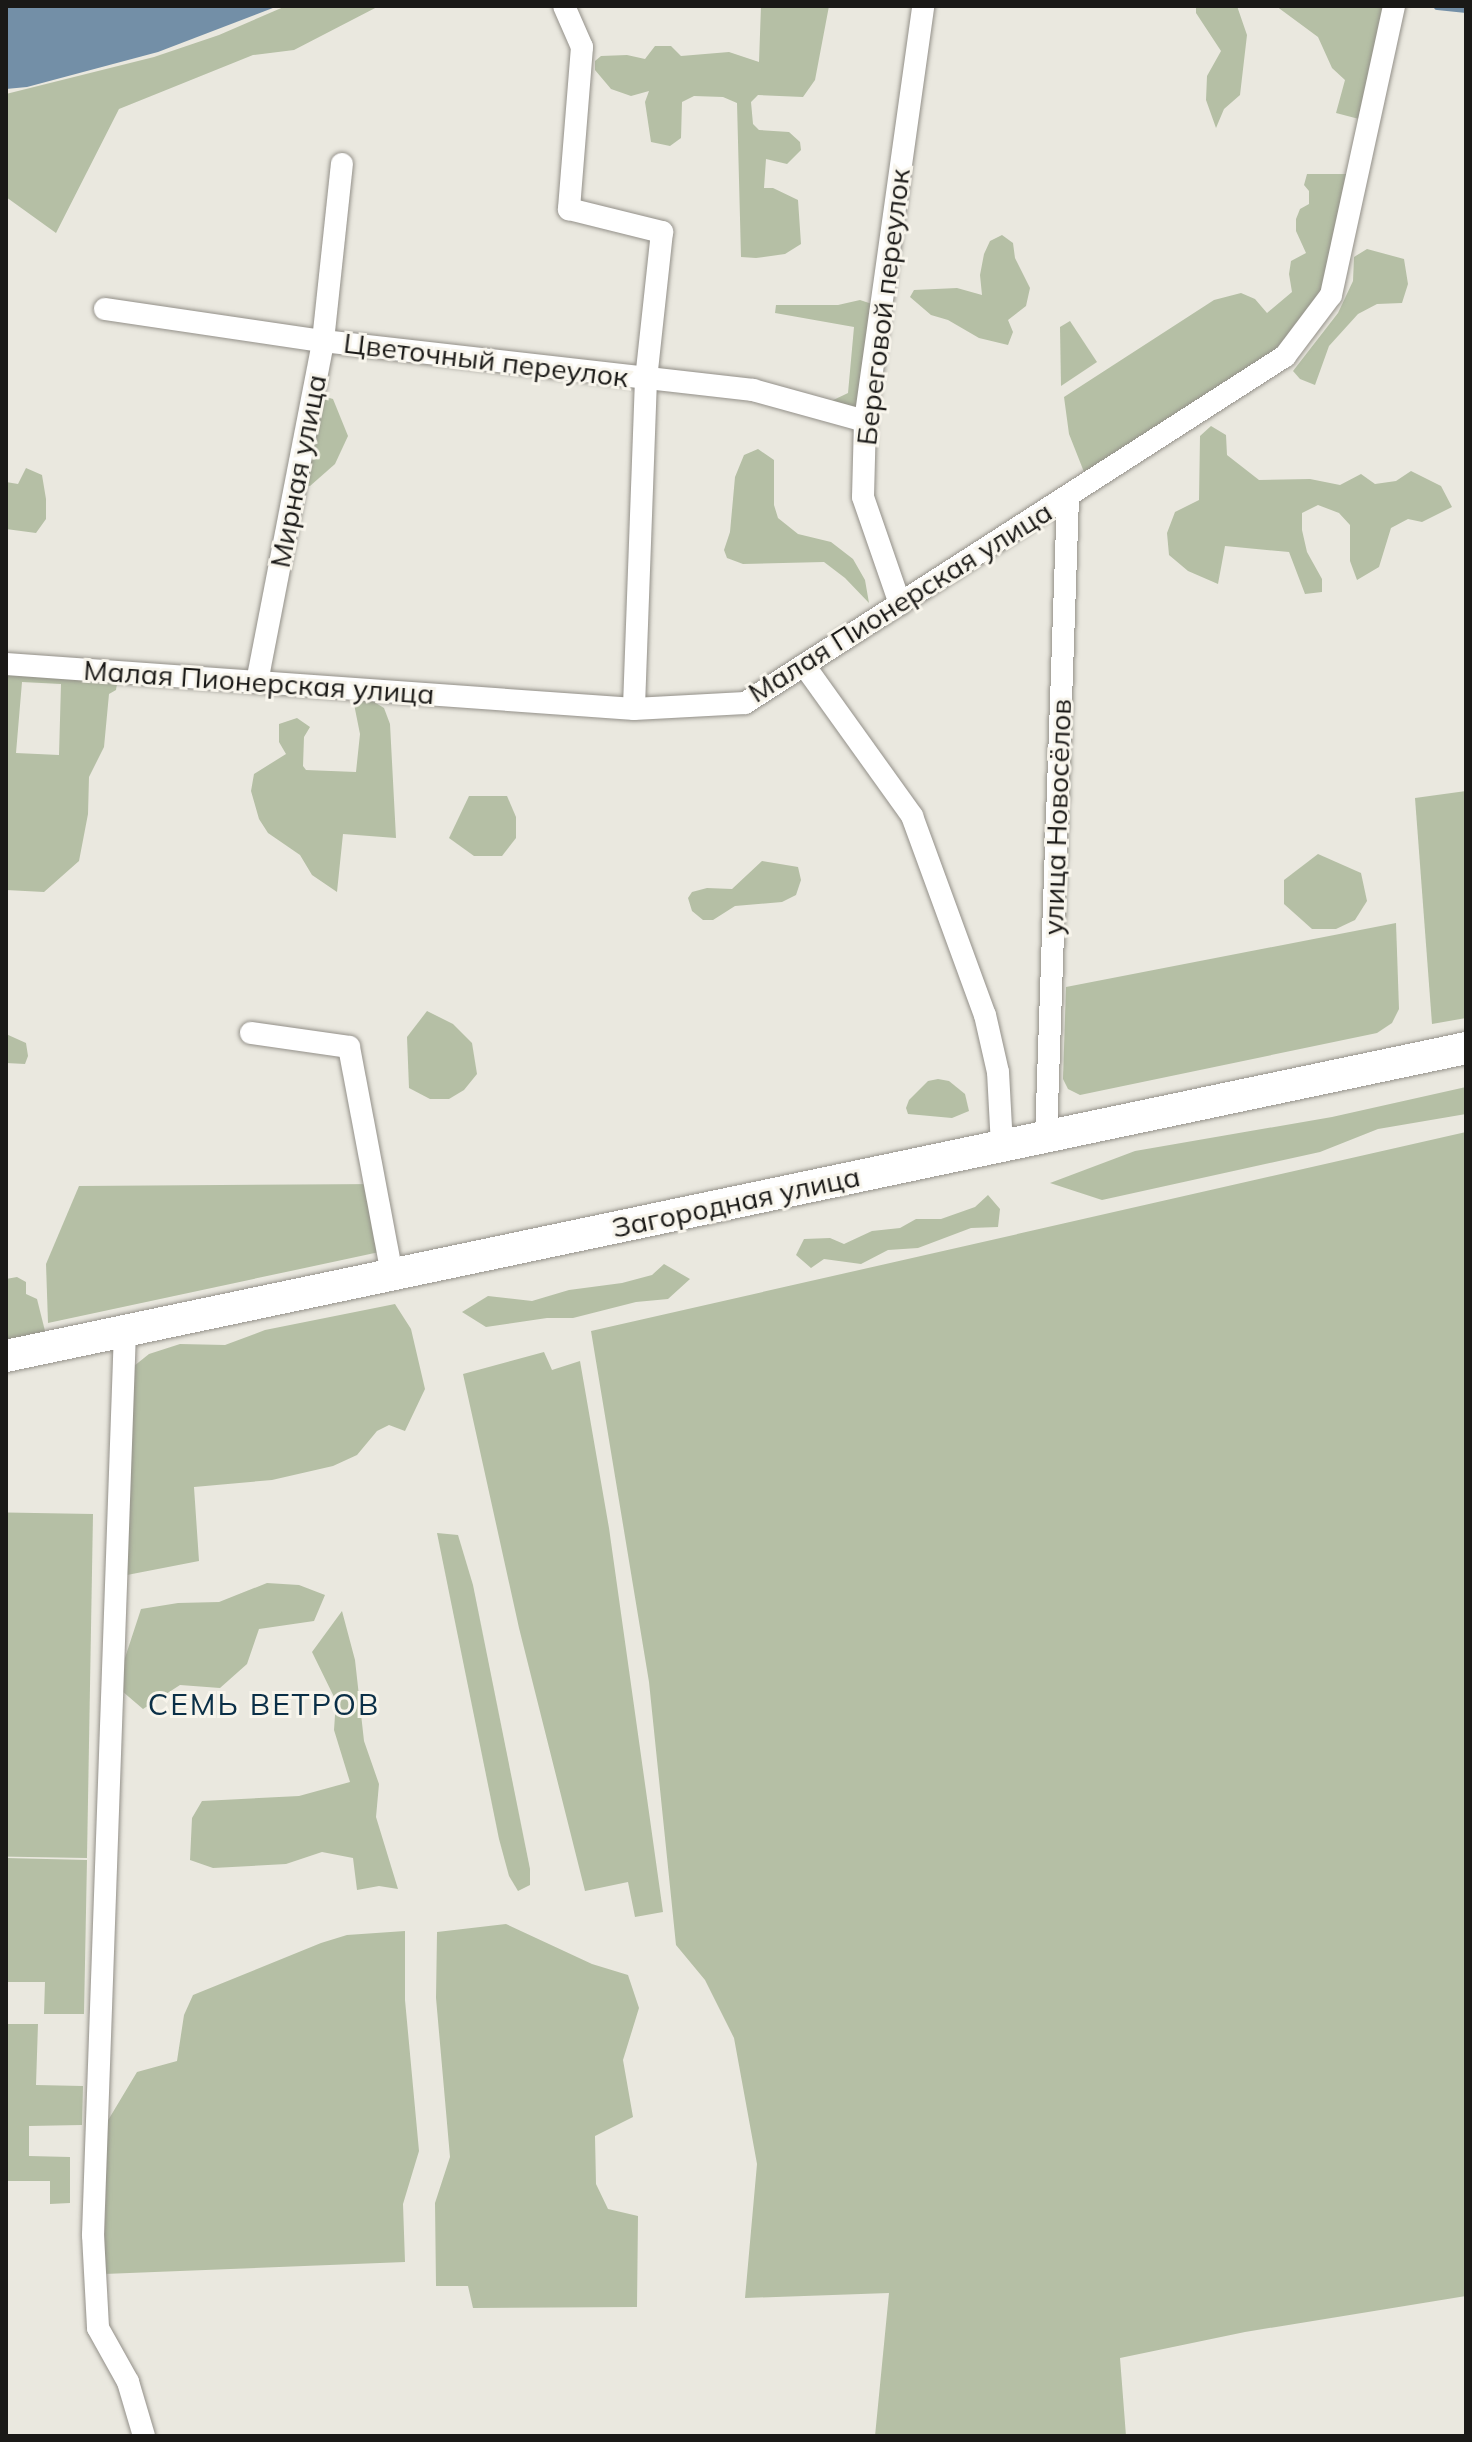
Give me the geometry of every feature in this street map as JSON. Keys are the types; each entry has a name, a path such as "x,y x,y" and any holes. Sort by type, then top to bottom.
{"highway":[{"name":"Загородная улица","path":"6,1356 1466,1048"}],"street":[{"path":"564,6 582,47 569,209 662,232 646,379 634,709"},
{"name":"Береговой переулок","path":"900,604 863,497 865,421 923,6"},
{"name":"Малая Пионерская улица","path":"6,664 634,709 745,703 1285,356 1331,295 1394,6"},
{"name":"Мирная улица","path":"257,682 323,341 342,164"},
{"name":"Цветочный переулок","path":"105,309 323,341 753,390 865,421"},
{"name":"улица Новосёлов","path":"1046,1137 1068,496"},
{"path":"804,665 912,816 985,1015 998,1072 1002,1146"},
{"path":"251,1033 349,1047 392,1274"},
{"path":"125,1331 93,2235 98,2328 128,2382 144,2436"}],"green space":[{"path":"286,6 379,6 294,50 253,55 119,109 56,233 6,197 6,94 154,57 219,35"},
{"path":"761,6 829,6 815,80 803,97 758,95 751,102 753,124 759,130 789,132 800,142 801,150 787,164 766,159 764,188 773,188 798,200 801,244 785,254 756,258 741,257 737,103 723,97 694,96 682,102 681,138 670,146 651,142 645,102 649,91 631,96 611,89 595,70 595,61 601,56 627,55 645,59 655,46 671,46 681,56 729,52 759,62"},
{"path":"1196,6 1237,6 1247,35 1240,95 1224,109 1216,128 1206,100 1207,76 1221,51 1196,13"},
{"path":"1276,6 1385,7 1359,119 1336,113 1345,80 1332,68 1318,37"},
{"path":"1307,174 1349,174 1322,292 1276,354 1086,477 1069,434 1064,397 1214,300 1241,293 1255,299 1267,313 1292,292 1289,274 1291,261 1306,253 1296,231 1296,219 1300,209 1309,204 1309,191 1304,185"},
{"path":"1002,235 1013,243 1015,258 1030,288 1026,306 1008,320 1013,332 1008,345 979,338 948,320 931,315 910,297 914,290 957,288 982,295 980,275 984,254 990,241"},
{"path":"1367,249 1404,259 1408,284 1402,303 1377,304 1358,314 1329,346 1315,385 1300,379 1293,371 1338,313 1353,281 1354,257"},
{"path":"860,300 872,304 862,386 854,413 825,404 848,393 854,327 775,313 776,305 838,305"},
{"path":"1070,321 1097,362 1061,386 1060,327"},
{"path":"319,395 333,399 348,436 335,464 310,486 304,485"},
{"path":"1211,426 1226,435 1227,455 1259,480 1310,479 1340,485 1361,474 1375,484 1396,481 1411,471 1441,486 1452,507 1422,522 1408,519 1391,528 1379,567 1357,580 1350,561 1350,525 1339,513 1318,505 1302,513 1302,530 1307,552 1322,579 1322,592 1305,594 1289,552 1225,546 1218,584 1188,571 1169,555 1167,533 1175,512 1199,500 1200,436"},
{"path":"758,449 774,460 774,505 778,518 798,534 831,542 853,559 865,580 869,603 824,562 743,564 727,558 724,550 730,532 735,477 744,455"},
{"path":"26,468 42,475 46,499 46,519 36,533 6,529 6,482 18,484"},
{"path":"6,670 118,678 116,690 109,694 104,747 89,777 88,814 79,861 44,892 6,890","holes":["22,682 61,684 59,755 16,753"]},
{"path":"366,697 384,708 390,724 396,838 343,834 337,892 312,875 300,855 268,833 259,819 251,791 254,774 286,754 279,742 279,724 297,718 310,727 304,737 303,766 306,770 356,772 360,734 353,699"},
{"path":"1466,791 1466,1018 1432,1024 1415,798"},
{"path":"469,796 507,796 516,817 516,838 502,856 474,856 449,838"},
{"path":"1318,854 1361,873 1367,901 1355,920 1336,929 1312,929 1284,904 1284,880"},
{"path":"762,861 798,867 801,880 796,895 782,902 735,906 713,920 703,920 692,911 688,898 692,892 707,888 732,889"},
{"path":"1396,923 1399,1009 1392,1023 1377,1033 1080,1095 1068,1089 1063,1079 1066,987"},
{"path":"427,1011 453,1024 472,1043 477,1074 464,1090 449,1099 430,1099 409,1088 407,1037"},
{"path":"6,1034 26,1043 28,1056 25,1064 6,1063"},
{"path":"928,1081 949,1081 965,1094 969,1111 952,1118 908,1114 906,1108 909,1100"},
{"path":"1466,1087 1466,1114 1378,1129 1320,1152 1102,1200 1050,1183 1135,1151 1332,1117"},
{"path":"1466,1132 1466,2296 1245,2332 1120,2358 1126,2436 875,2436 889,2293 745,2298 757,2164 734,2038 705,1980 676,1945 649,1682 591,1331"},
{"path":"381,1184 398,1248 48,1323 46,1264 79,1186"},
{"path":"988,1195 1000,1209 998,1227 971,1228 918,1248 888,1250 861,1264 824,1259 811,1268 796,1255 804,1239 830,1238 844,1244 872,1231 900,1228 916,1219 941,1219 975,1207"},
{"path":"664,1264 690,1279 668,1299 636,1302 573,1318 547,1318 486,1327 462,1312 488,1296 532,1301 569,1290 622,1283 652,1275"},
{"path":"17,1277 26,1282 26,1294 37,1299 45,1331 6,1349 6,1279"},
{"path":"395,1304 411,1329 425,1389 405,1431 389,1425 377,1431 357,1455 333,1466 272,1480 194,1487 199,1561 127,1575 129,1370 149,1354 180,1344 225,1345 265,1330"},
{"path":"544,1352 552,1370 580,1361 609,1528 663,1912 635,1917 628,1882 585,1891 519,1628 463,1374"},
{"path":"6,1512 93,1514 87,1858 6,1857"},
{"path":"437,1533 458,1535 473,1585 530,1869 530,1885 518,1891 509,1876 499,1839"},
{"path":"267,1583 299,1585 325,1595 314,1621 259,1629 247,1664 220,1688 180,1685 143,1709 122,1691 122,1667 141,1609 178,1603 219,1602"},
{"path":"342,1611 355,1660 364,1741 379,1784 376,1817 398,1889 379,1886 357,1890 353,1858 322,1852 286,1864 213,1868 190,1860 192,1818 202,1801 299,1796 350,1782 334,1730 336,1701 312,1652"},
{"path":"6,1858 87,1860 84,2014 44,2014 45,1982 6,1982"},
{"path":"506,1924 592,1964 628,1975 639,2008 623,2060 633,2117 595,2136 596,2184 608,2209 638,2216 637,2307 473,2308 468,2286 436,2286 435,2203 450,2157 436,1998 437,1932"},
{"path":"405,1931 405,2000 419,2151 403,2204 405,2262 104,2274 107,2122 137,2072 177,2061 184,2015 193,1995 347,1935"},
{"path":"6,2024 38,2024 36,2085 83,2086 82,2125 29,2126 29,2156 70,2157 70,2203 50,2204 50,2181 6,2181"}],"water":[{"path":"6,6 278,6 158,52 27,87 6,89"}],"waterway":[{"path":"1437,6 1466,9"}],"district":[{"name":"СЕМЬ ВЕТРОВ","path":"264,1704"}]}
